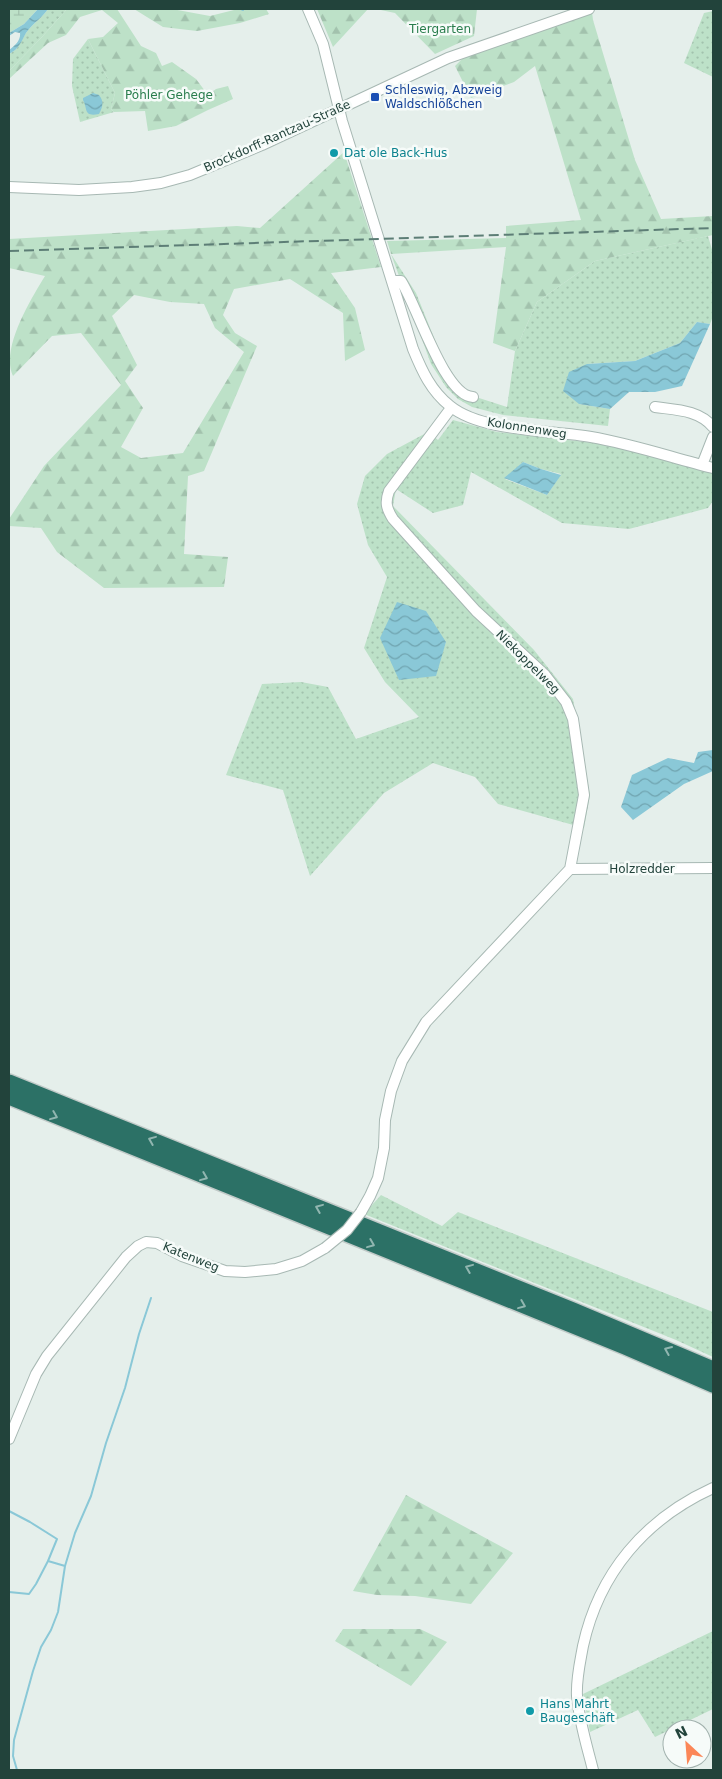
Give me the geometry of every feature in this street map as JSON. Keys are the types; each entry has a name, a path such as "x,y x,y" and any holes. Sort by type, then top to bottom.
{"highway":[{"path":"9,1082 573,1310 713,1369"},
{"path":"9,1097 625,1347 713,1385"}],"street":[{"name":"Kolonnenweg","path":"308,9 323,44 342,121 413,349 429,384 438,395 451,408 476,419 499,425 590,437 713,468"},
{"name":"Brockdorff-Rantzau-Straße","path":"9,187 79,190 132,187 161,183 190,175 225,162 448,58 590,9"},
{"path":"392,281 401,281 408,292 446,375 461,392 468,396 473,396"},
{"path":"656,407 692,412 707,420 713,427"},
{"name":"Niekoppelweg","path":"451,408 389,490 386,503 392,519 476,611 545,675 566,702 573,719 584,795 570,869"},
{"path":"702,465 713,436"},
{"name":"Holzredder","path":"570,869 713,868"},
{"name":"Katenweg","path":"9,1439 36,1374 47,1356 126,1258 138,1246 146,1242 157,1243 182,1256 225,1271 245,1272 276,1268 302,1261 325,1248 347,1230 362,1212 378,1178 384,1148 385,1120 391,1091 402,1061 426,1022 570,869"},
{"path":"593,1770 582,1728 577,1695 578,1668 587,1627 599,1597 616,1566 636,1542 664,1517 713,1488"}],"green space":[{"path":"9,9 38,9 24,24 9,33"},
{"path":"48,9 67,9 9,71 9,54 17,48 28,30"},
{"name":"Pöhler Gehege","path":"67,9 117,9 141,46 156,53 162,66 172,62 196,79 208,95 216,89 228,86 233,99 176,126 148,131 145,111 114,112 111,109 115,93 88,39 103,37 118,23 102,10 80,17 66,35 48,43 9,79 9,71"},
{"path":"134,9 172,9 210,16 238,9 266,9 269,14 240,23 197,31 163,27"},
{"path":"317,9 368,9 333,47"},
{"name":"Tiergarten","path":"376,9 477,9 474,36 435,54 395,13"},
{"path":"713,11 713,77 684,63 704,13"},
{"path":"592,12 635,160 661,219 713,216 713,235 595,261 537,302 515,351 493,343 506,247 391,254 387,241 506,238 506,226 581,220 535,66 514,82 471,98 455,66 462,59"},
{"path":"88,39 115,93 111,109 114,112 80,122 72,86 73,59"},
{"path":"344,152 381,267 331,273 355,308 365,350 345,361 343,313 290,279 234,289 223,315 235,333 257,346 204,471 188,476 184,554 228,557 224,587 104,588 57,552 41,528 9,526 9,519 44,466 121,385 81,333 52,336 13,376 10,365 14,339 25,311 45,276 9,268 9,239 237,226 260,228","holes":["134,295 170,302 204,304 215,328 244,352 183,453 141,458 121,447 143,408 125,381 137,365 112,316"]},
{"path":"708,236 713,253 713,316 710,324 697,322 680,343 635,361 587,364 579,404 610,409 608,426 503,415 472,407 458,399 446,387 431,364 391,254 416,293 441,355 469,399 479,398 507,407 515,351 537,302 595,261"},
{"path":"453,420 497,432 603,444 713,472 713,501 708,508 629,529 562,523 471,472 463,505 433,513 396,489 393,506 534,650 573,699 590,795 584,828 498,804 475,777 433,763 384,793 310,876 283,790 226,775 262,684 301,682 328,687 356,739 419,717 385,682 364,648 387,577 368,545 357,504 365,476 387,454 428,432 438,440","holes":["523,462 561,474 547,495 505,479","397,602 446,642 441,656"]},
{"path":"381,1195 442,1226 458,1212 713,1312 713,1357 676,1340 364,1214"},
{"path":"406,1495 513,1553 471,1604 415,1596 377,1595 353,1591"},
{"path":"343,1629 420,1629 447,1642 411,1686 335,1641"},
{"path":"713,1631 713,1709 692,1719 662,1719 662,1734 655,1737 638,1710 590,1732 583,1694"}],"water":[{"path":"38,9 48,9 28,30 17,48 9,54 9,50 20,38 20,33 15,32 9,36 9,33 24,24"},
{"path":"93,93 99,95 102,100 99,114 94,115 88,113 83,100 83,98"},
{"path":"697,322 710,324 682,386 655,392 629,392 610,409 579,404 563,391 569,372 587,364 635,361 680,343"},
{"path":"523,462 561,475 547,495 504,478"},
{"path":"397,602 426,611 446,642 436,676 399,680 380,638"},
{"path":"713,750 713,771 684,784 633,820 621,807 632,775 668,758 694,763 698,752"}],"waterway":[{"path":"17,1770 13,1756 14,1740 33,1671 41,1647 51,1630 58,1612 65,1566 75,1533 91,1496 151,1298"},
{"path":"9,1511 57,1539 48,1561 65,1566"},
{"path":"9,1592 29,1594 48,1561"}],"railway":[{"path":"9,251 713,228"}],"place":[{"name":"Schleswig, Abzweig Waldschlößchen","path":"375,97"},
{"name":"Dat ole Back-Hus","path":"334,153"},
{"name":"Hans Mahrt Baugeschäft","path":"530,1711"}]}
